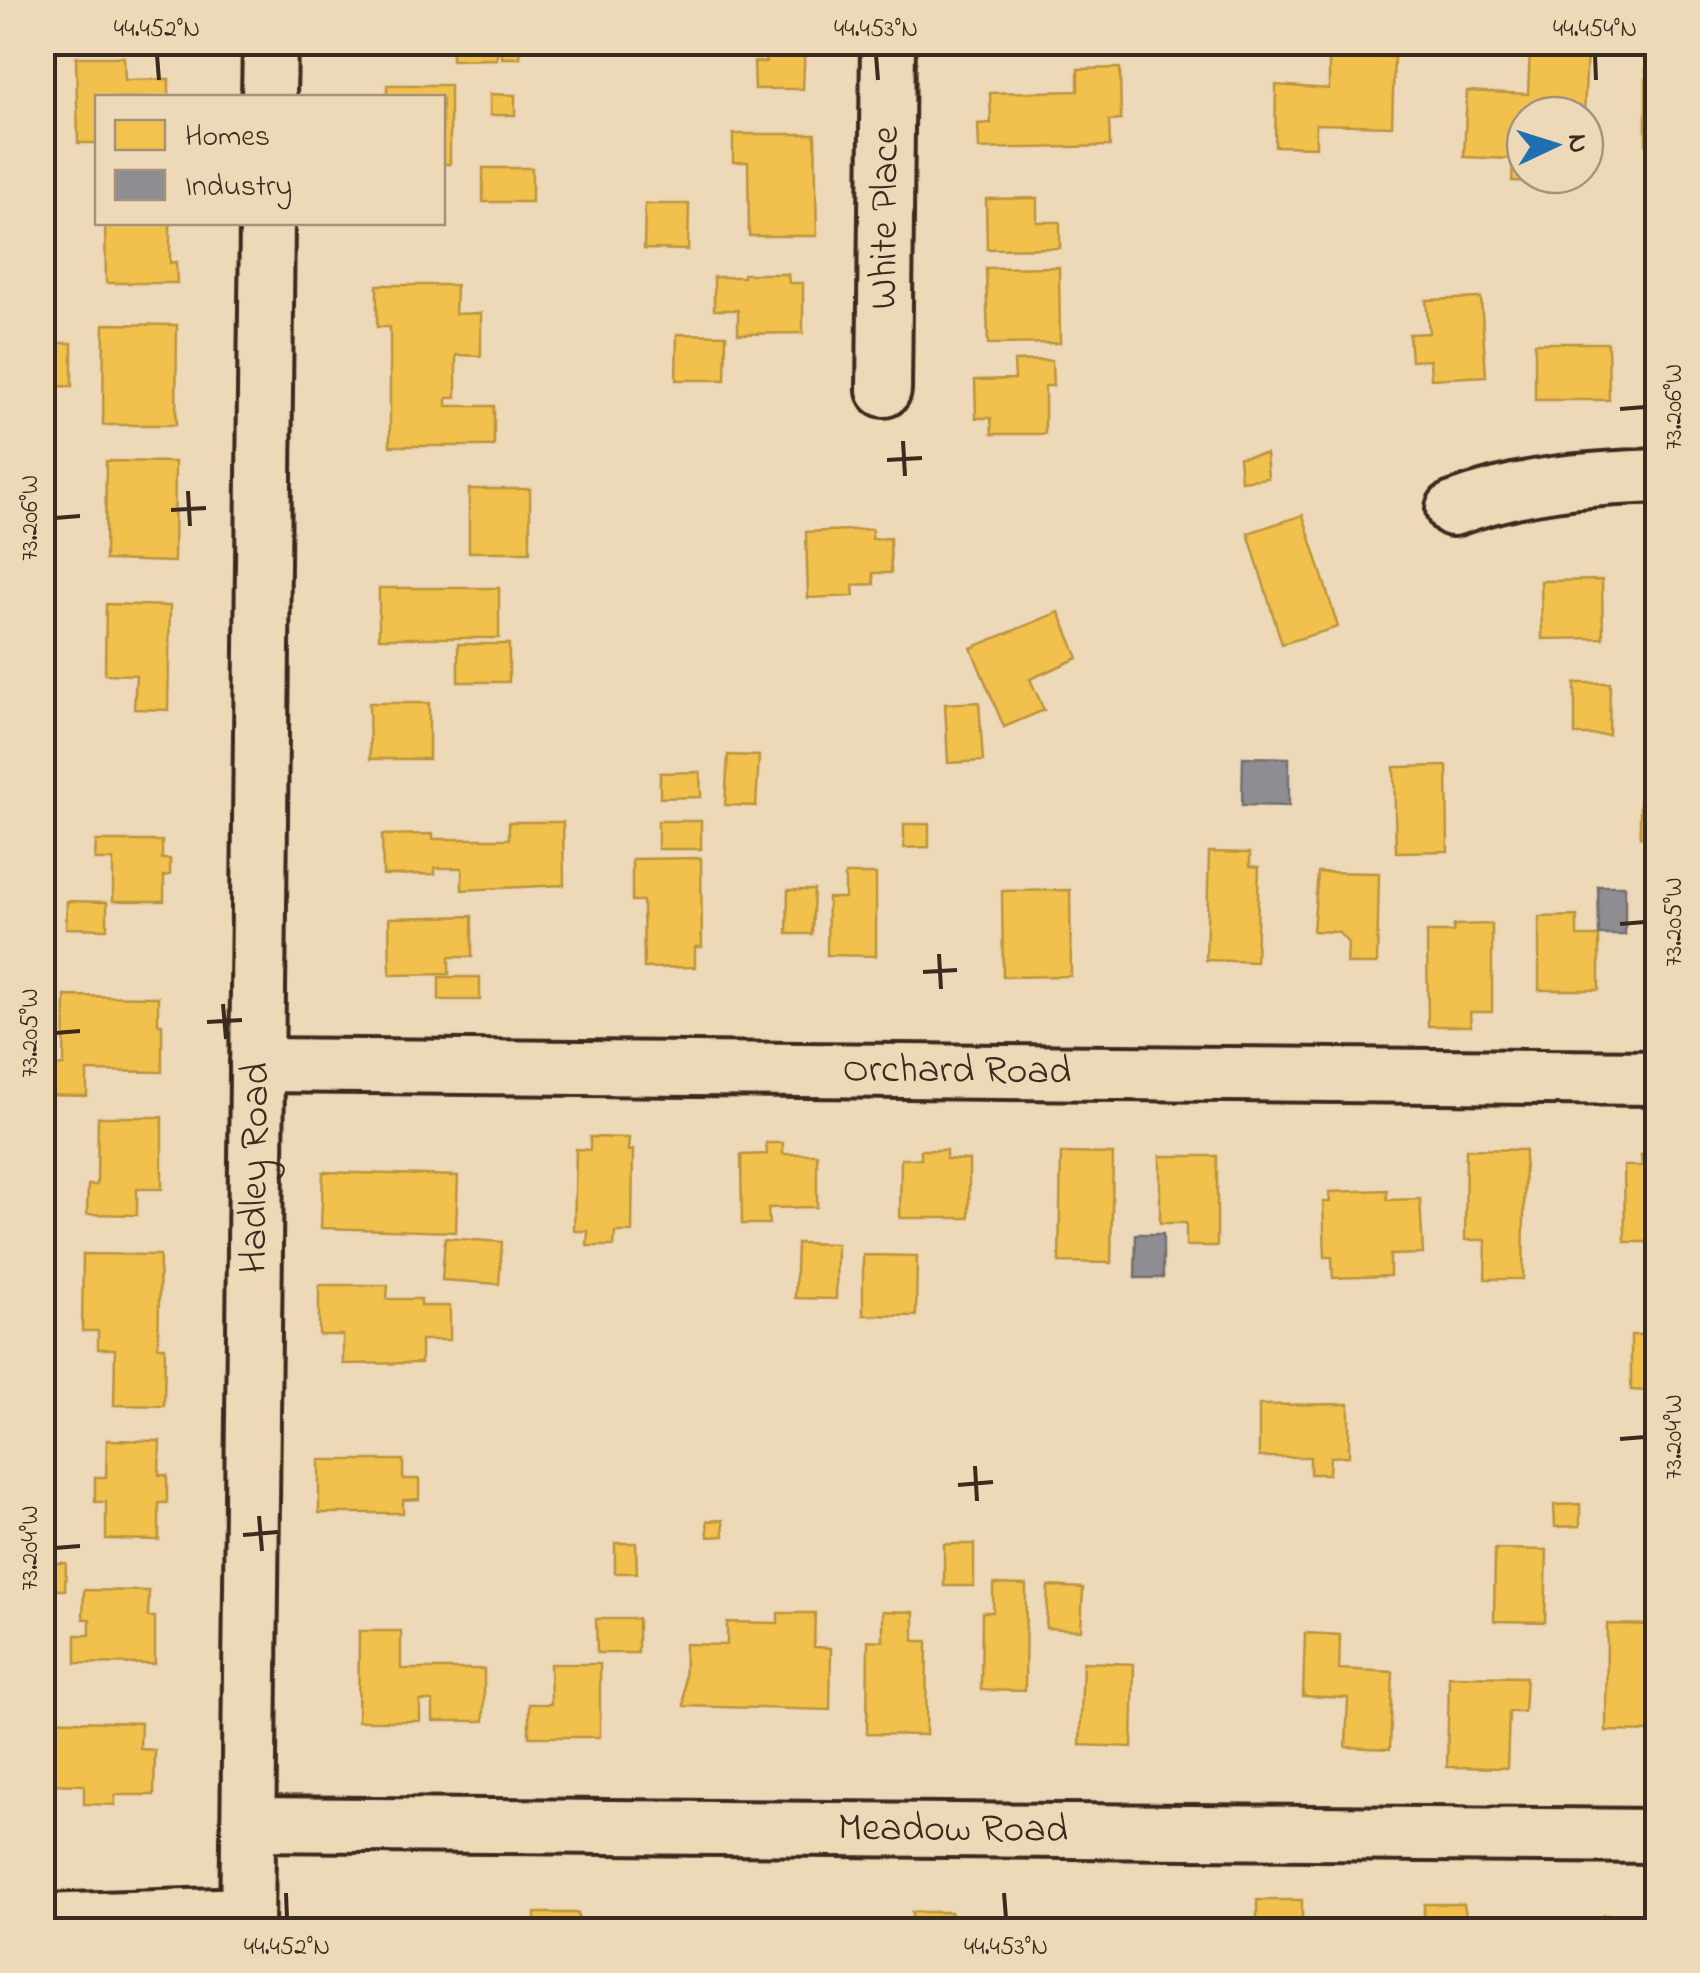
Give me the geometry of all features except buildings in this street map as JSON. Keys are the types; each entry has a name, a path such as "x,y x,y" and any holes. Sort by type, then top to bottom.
{"street":[{"path":"269,95 270,42"},
{"name":"White Place","path":"884,390 888,42"},
{"name":"Hadley Road","path":"247,1922 268,225"},
{"path":"1453,509 1502,491 1658,476"},
{"name":"Orchard Road","path":"257,1065 1658,1078"},
{"name":"Meadow Road","path":"248,1824 1658,1836"},
{"path":"42,1921 247,1922"}]}
